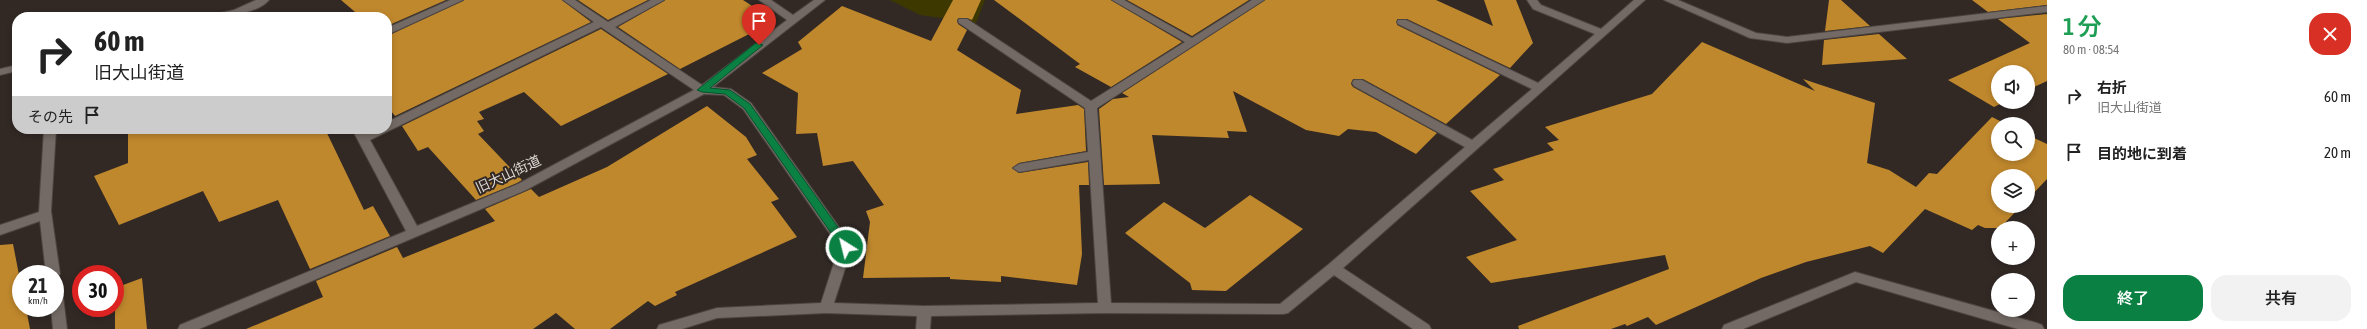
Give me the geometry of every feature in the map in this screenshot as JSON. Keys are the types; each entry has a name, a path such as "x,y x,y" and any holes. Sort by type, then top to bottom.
{"street":[{"path":"237,12 264,0"},
{"path":"392,30 458,0"},
{"path":"568,0 603,25 702,90 727,92 747,106 846,247 826,308"},
{"path":"392,125 659,0"},
{"path":"764,0 793,20"},
{"name":"旧大山街道","path":"185,329 522,187 702,90 820,0"},
{"path":"1118,0 1192,42"},
{"path":"1091,106 1259,0"},
{"path":"1532,0 1537,7 1602,34"},
{"path":"664,329 717,312 826,308 924,311 1105,308 1283,309 1334,268 1640,0"},
{"path":"1669,0 1754,36 1787,40 2047,9"},
{"path":"964,21 1091,106"},
{"path":"1402,22 1539,88"},
{"path":"0,72 12,69"},
{"path":"1358,83 1473,146"},
{"path":"1091,106 1105,308"},
{"path":"50,134 46,214 52,265"},
{"path":"361,134 414,233"},
{"path":"1019,168 1094,155"},
{"path":"0,230 46,214"},
{"path":"1334,268 1424,329"},
{"path":"1729,329 1855,277 2037,329"},
{"path":"923,329 924,311"},
{"path":"59,317 60,329"}],"shaded area":[{"path":"890,0 985,0 976,23 920,15"}],"building":[{"path":"341,0 446,0 392,24 392,12 355,12"},
{"path":"464,0 562,0 591,22 395,116 392,112 392,34"},
{"path":"578,0 648,0 608,20"},
{"path":"665,0 743,0 775,21 680,69 618,27"},
{"path":"953,0 981,0 972,20 967,18 959,18 957,20 958,24 967,30 957,50 1021,90 1016,114 1078,105 1084,109 1086,151 1019,163 1012,168 1019,173 1088,162 1089,185 1079,185 1082,254 1077,285 1001,276 1001,282 950,279 950,277 863,278 870,222 866,211 884,205 853,161 823,166 817,133 796,134 798,93 762,73 802,49 798,42 842,6 931,41"},
{"path":"994,0 1111,0 1182,42 1111,87 1075,67 1080,64"},
{"path":"1127,0 1249,0 1192,36"},
{"path":"1265,0 1436,0 1493,26 1484,0 1516,0 1533,43 1510,68 1407,19 1397,19 1397,25 1500,75 1446,124 1363,79 1353,79 1351,84 1353,87 1437,133 1416,154 1376,132 1348,129 1339,136 1306,130 1233,91 1247,132 1227,131 1229,138 1152,135 1160,184 1104,185 1099,109 1113,99 1129,97 1122,93"},
{"path":"1829,0 1841,0 1870,26 1825,31"},
{"path":"1972,0 2047,0 2047,5 1988,12"},
{"path":"2047,14 2047,81 2035,87 2035,65 1991,65 1991,105 1948,80 2030,43 1998,19"},
{"path":"601,29 668,74 561,126 524,92 479,112 484,119 477,121 484,131 478,134 522,180 517,183 476,200 428,147 418,151 402,126"},
{"path":"1879,34 1907,59 1822,65 1824,40"},
{"path":"1702,42 1815,91 1803,79 1875,103 1867,163 1889,170 1916,187 1929,173 1937,174 1991,118 1991,161 2035,161 2035,138 2047,144 2047,179 2035,192 2035,169 1991,169 1991,213 2014,213 2007,221 1991,221 1991,228 1985,228 1978,225 1972,230 1925,209 1883,253 1870,246 1806,262 1761,278 1656,325 1648,317 1627,326 1625,324 1611,329 1519,329 1518,326 1669,269 1665,255 1491,283 1466,257 1517,240 1470,191 1504,180 1493,169 1554,150 1547,143 1559,140 1545,127 1652,94"},
{"path":"707,106 746,137 757,155 747,159 779,199 771,202 797,237 675,292 677,295 655,306 648,301 610,329 575,329 556,313 533,329 246,329 323,297 316,281 397,247 403,258 495,221 485,209 531,189 539,197 607,167"},
{"path":"128,134 327,134 364,210 373,206 390,236 310,269 278,200 219,222 203,191 119,225 94,176 128,163"},
{"path":"1250,195 1303,229 1226,291 1192,290 1190,283 1125,233 1164,202 1205,228"},
{"path":"13,244 17,265 12,265 12,317 28,317 30,329 0,329 0,245"},
{"path":"142,278 147,329 115,329 115,317 124,317 124,285"}],"route":[{"path":"759,45 702,90 727,92 747,106 846,247"}]}
